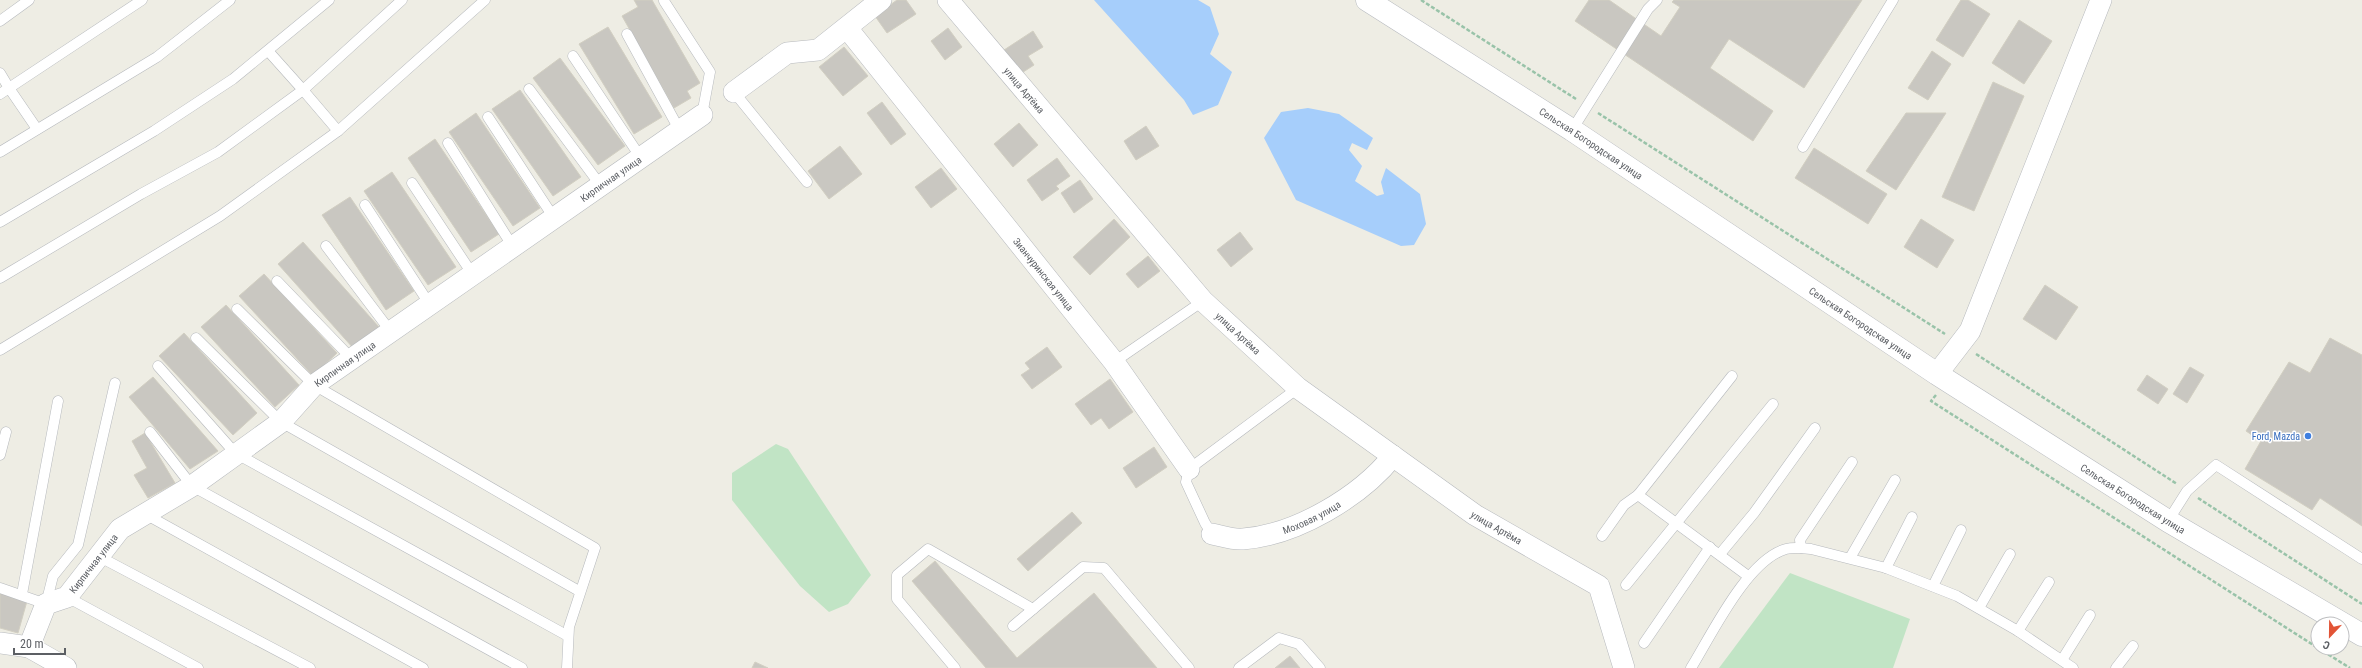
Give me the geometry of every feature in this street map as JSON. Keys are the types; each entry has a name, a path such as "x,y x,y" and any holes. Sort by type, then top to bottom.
{"main road":[{"name":"Сельская Богородская улица","path":"1367,0 1572,130 1937,374 2168,521 2362,635"}],"street":[{"path":"734,92 787,53 818,50 881,0"},
{"name":"улица Артёма","path":"948,0 1203,301 1298,388 1475,515 1599,586 1624,668"},
{"path":"1937,374 1970,331 2101,0"},
{"name":"Зианчуринская улица","path":"847,28 1114,362 1189,469"},
{"name":"Кирпичная улица","path":"46,604 67,598 120,529 192,486 281,422 314,385 702,115"},
{"name":"Моховая улица","path":"1212,534 1242,540 1284,531 1330,508 1379,474 1394,456"},
{"path":"29,647 46,604"},
{"path":"0,643 29,647 66,668"}],"lane":[{"path":"0,21 29,0"},
{"path":"0,94 142,0"},
{"path":"0,152 157,57 230,0"},
{"path":"0,222 154,131 233,79 269,52 329,0"},
{"path":"0,278 141,194 218,152 303,90 402,0"},
{"path":"0,350 220,216 338,131 485,0"},
{"path":"1572,130 1648,9 1657,0"},
{"path":"1802,147 1893,0"},
{"path":"664,1 710,72 702,115"},
{"path":"627,34 680,131"},
{"path":"269,52 338,131"},
{"path":"573,56 641,158"},
{"path":"0,73 37,129"},
{"path":"530,89 601,186"},
{"path":"734,92 807,182"},
{"path":"488,116 554,218"},
{"path":"448,143 513,247"},
{"path":"412,183 473,275"},
{"path":"365,205 430,305"},
{"path":"326,246 392,332"},
{"path":"277,281 352,359"},
{"path":"1114,362 1203,301"},
{"path":"237,309 314,385 595,548 579,591 569,627 567,668"},
{"path":"196,338 281,422 579,591"},
{"path":"158,366 235,454 568,636"},
{"path":"1602,536 1624,505 1638,495 1732,376"},
{"path":"0,588 22,594 46,604 53,576 78,545 115,383"},
{"path":"1212,534 1204,523 1186,482 1189,469 1298,388"},
{"path":"22,594 58,401"},
{"path":"1626,585 1667,532 1678,524 1773,404"},
{"path":"1720,554 1754,513 1815,428"},
{"path":"0,455 6,432"},
{"path":"150,432 192,486 522,668"},
{"path":"1801,548 1800,540 1852,462"},
{"path":"2168,521 2187,491 2216,465 2362,559"},
{"path":"1850,558 1896,480"},
{"path":"1638,495 1748,576"},
{"path":"144,514 423,668"},
{"path":"1886,568 1912,517"},
{"path":"1933,586 1961,530"},
{"path":"1644,643 1710,547"},
{"path":"1691,668 1748,576 1766,559 1786,548 1811,548 1886,568 1957,596 2018,631 2073,668"},
{"path":"955,668 897,599 897,575 928,549 1033,609"},
{"path":"1978,608 2010,554"},
{"path":"98,556 310,668"},
{"path":"1012,626 1083,566 1104,568 1189,668"},
{"path":"2018,631 2049,582"},
{"path":"67,598 198,668"},
{"path":"2062,660 2090,616"},
{"path":"1239,668 1279,638 1299,644 1320,668"},
{"path":"2116,668 2133,646"}],"path":[{"path":"1421,0 1960,343 2362,604"},
{"path":"1931,401 2310,643"},
{"path":"2331,656 2350,668"}],"green space":[{"path":"776,444 788,449 871,575 848,604 829,612 800,586 732,500 732,473"},
{"path":"1790,573 1910,619 1893,668 1719,668"}],"water":[{"path":"1094,0 1198,0 1210,7 1219,34 1210,54 1232,72 1218,105 1193,115 1184,100"},
{"path":"1308,108 1339,114 1373,138 1367,150 1352,143 1349,150 1362,166 1355,181 1377,196 1384,194 1381,182 1386,168 1420,194 1426,224 1414,245 1401,246 1296,200 1264,138 1281,112"}],"building":[{"path":"634,0 652,0 700,83 687,91 691,98 674,108 622,16 638,7"},
{"path":"897,0 906,0 916,14 887,33 875,16"},
{"path":"1589,0 1609,0 1661,36 1680,7 1672,2 1674,0 1862,0 1804,88 1729,39 1710,68 1773,111 1753,141 1575,21"},
{"path":"1961,0 1968,0 1990,14 1963,57 1936,40"},
{"path":"2019,20 2052,41 2024,84 1992,63"},
{"path":"608,27 662,117 634,134 579,44"},
{"path":"948,28 962,47 945,60 931,41"},
{"path":"1033,31 1043,47 1028,56 1034,65 1017,76 1001,52"},
{"path":"844,47 868,76 843,96 819,67"},
{"path":"1932,51 1951,64 1928,100 1908,88"},
{"path":"560,58 625,146 598,165 533,78"},
{"path":"1993,82 2024,96 1974,211 1942,197"},
{"path":"520,90 581,177 553,196 492,109"},
{"path":"882,102 906,134 891,145 867,113"},
{"path":"476,113 540,208 513,226 449,132"},
{"path":"1906,113 1946,113 1896,190 1866,171"},
{"path":"1019,123 1038,145 1013,167 994,144"},
{"path":"1146,126 1159,146 1136,160 1124,141"},
{"path":"435,139 499,234 471,252 408,158"},
{"path":"840,146 862,174 829,199 808,171"},
{"path":"1814,148 1887,194 1868,224 1795,178"},
{"path":"1057,158 1070,176 1056,186 1059,189 1042,201 1027,180"},
{"path":"941,168 957,189 931,208 915,187"},
{"path":"392,172 456,267 428,285 364,191"},
{"path":"1080,180 1093,199 1074,213 1061,193"},
{"path":"350,197 414,291 386,310 322,215"},
{"path":"1114,219 1130,237 1090,275 1073,257"},
{"path":"1921,219 1954,240 1937,268 1904,247"},
{"path":"1240,232 1253,249 1231,267 1217,250"},
{"path":"303,242 379,327 354,349 278,264"},
{"path":"1148,256 1160,271 1138,288 1126,274"},
{"path":"264,274 337,353 313,376 239,296"},
{"path":"2045,285 2078,307 2056,340 2023,319"},
{"path":"226,305 299,385 275,407 201,327"},
{"path":"184,333 257,413 233,435 159,356"},
{"name":"Ford, Mazda","path":"2330,338 2362,355 2362,526 2320,498 2312,510 2245,469 2261,441 2246,431 2289,362 2310,373"},
{"path":"1047,347 1062,367 1032,389 1021,375 1030,369 1025,363"},
{"path":"2190,367 2204,375 2187,403 2173,394"},
{"path":"2147,375 2168,389 2158,404 2137,390"},
{"path":"153,377 218,451 190,469 129,397"},
{"path":"1110,379 1133,412 1109,429 1101,418 1091,425 1075,404"},
{"path":"145,433 175,483 148,498 134,475 147,468 132,441"},
{"path":"1154,447 1167,467 1136,488 1123,468"},
{"path":"1072,512 1082,523 1028,571 1017,559"},
{"path":"935,561 1017,658 1094,593 1157,668 986,668 912,581"},
{"path":"0,593 27,601 18,633 0,628"},
{"path":"1290,656 1300,668 1275,668"},
{"path":"755,662 768,668 752,668"}],"place":[{"name":"Ford, Mazda","path":"2308,436"}]}
